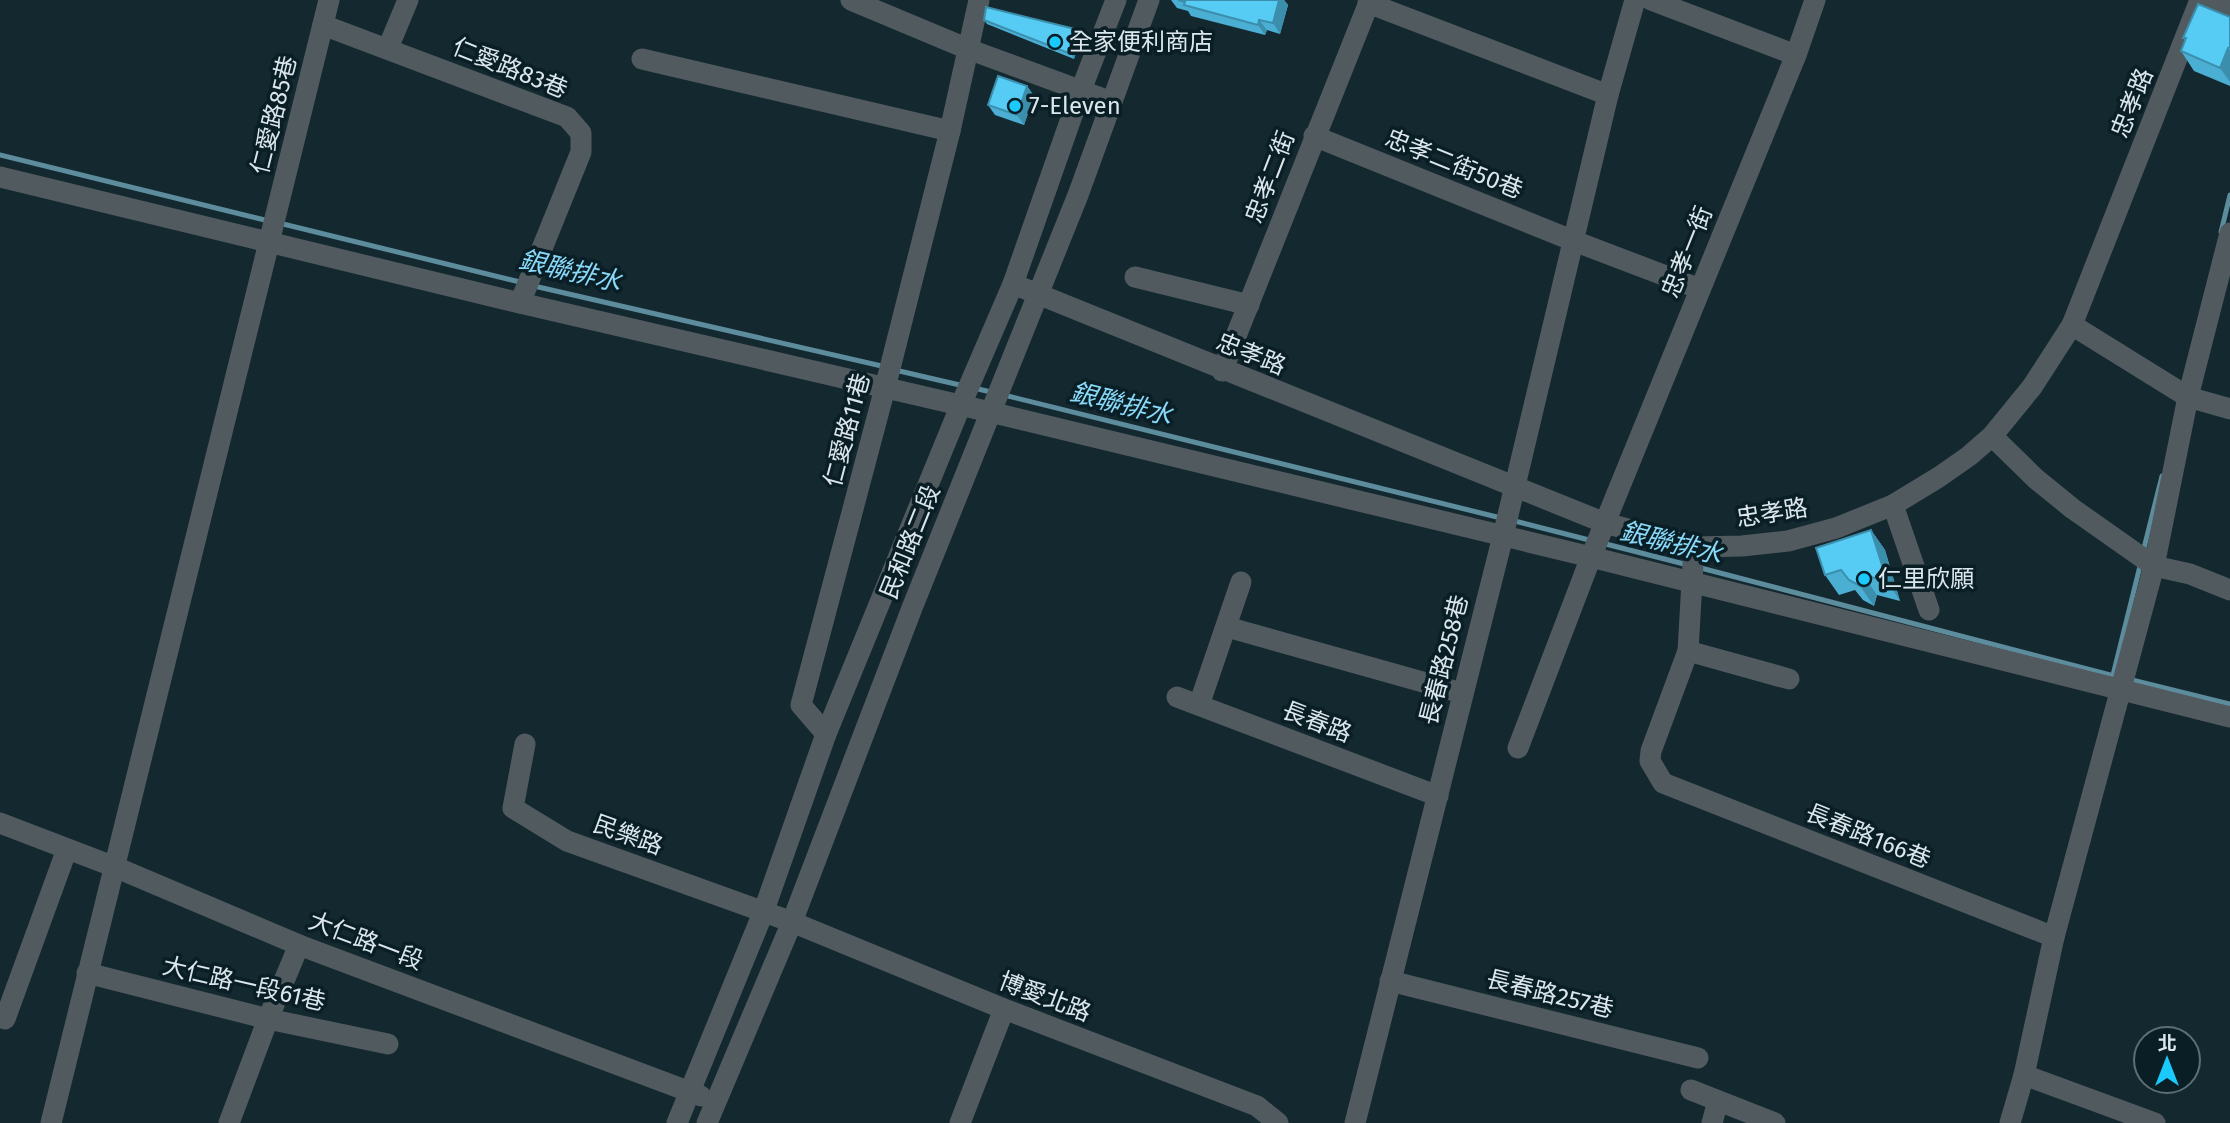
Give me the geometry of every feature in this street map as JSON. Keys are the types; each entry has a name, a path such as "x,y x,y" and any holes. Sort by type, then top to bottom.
{"street":[{"name":"仁愛路85巷","path":"51,1123 329,0"},
{"path":"388,48 408,0"},
{"path":"851,0 968,49 1112,102"},
{"name":"仁愛路11巷","path":"825,734 801,705 950,131 979,0"},
{"name":"民和路二段","path":"677,1123 763,913 825,734 1013,285 1081,90 1116,0"},
{"name":"民和路二段","path":"707,1123 792,922 912,608 1038,295 1149,0"},
{"name":"長春路258巷","path":"1438,796 1503,537 1608,95 1635,0"},
{"path":"1651,0 1796,55"},
{"name":"忠孝一街","path":"1518,748 1591,557 1796,55 1815,0"},
{"path":"2201,0 2230,9"},
{"name":"忠孝路","path":"1013,285 1605,523 1693,547 1788,541 1836,528 1893,505 1959,463 1992,436 2032,387 2072,325 2201,0"},
{"name":"忠孝二街","path":"1222,370 1369,2 1608,95"},
{"name":"仁愛路83巷","path":"323,25 566,117 581,133 580,152 525,291"},
{"path":"642,59 950,131"},
{"name":"忠孝二街50巷","path":"1314,136 1700,289"},
{"path":"0,177 273,229 525,291 960,407 1591,557 2230,717"},
{"path":"2010,1123 2024,1075 2054,937 2154,566 2188,397 2230,233"},
{"path":"1135,276 1249,305"},
{"path":"2072,325 2188,397 2230,409"},
{"path":"1992,436 2063,501 2154,566 2190,574 2230,590"},
{"path":"1893,505 1929,610"},
{"path":"1693,547 1688,651 1789,679"},
{"path":"1199,705 1241,582"},
{"path":"883,594 912,608"},
{"path":"1227,627 1462,693"},
{"name":"長春路166巷","path":"1688,651 1651,751 1650,761 1663,783 2054,937"},
{"name":"長春路","path":"1177,697 1438,796"},
{"name":"民樂路","path":"525,744 513,808 567,841 792,922"},
{"path":"1355,1123 1438,796"},
{"name":"大仁路一段","path":"0,823 115,867 299,944 716,1101"},
{"path":"5,1019 67,849"},
{"name":"博愛北路","path":"792,922 1004,1009 1256,1107 1278,1123"},
{"path":"229,1123 299,944"},
{"name":"大仁路一段61巷","path":"87,973 268,1019 388,1044"},
{"name":"長春路257巷","path":"1390,981 1698,1058"},
{"path":"960,1123 1004,1009"},
{"path":"2024,1075 2155,1123"},
{"path":"1691,1090 1775,1123"},
{"path":"1712,1123 1718,1101"}],"building":[{"path":"1178,0 1279,0 1273,23 1259,20 1258,25 1184,5 1185,2"},
{"path":"2198,4 2230,17 2230,47 2220,68 2181,51 2186,38 2183,38"},
{"path":"986,7 1079,30 1071,54 984,20"},
{"path":"998,76 1027,86 1017,115 988,105"},
{"path":"1871,530 1887,581 1863,575 1860,586 1849,580 1841,570 1825,575 1816,548"}],"waterway":[{"name":"銀聯排水","path":"0,155 269,221"},
{"path":"2221,232 2230,195"},
{"name":"銀聯排水","path":"279,223 524,283"},
{"name":"銀聯排水","path":"534,286 886,367"},
{"name":"銀聯排水","path":"895,370 964,386"},
{"name":"銀聯排水","path":"974,388 995,393"},
{"name":"銀聯排水","path":"1004,395 1501,518"},
{"path":"2143,552 2162,476"},
{"name":"銀聯排水","path":"1511,520 1593,541"},
{"name":"銀聯排水","path":"1602,543 1688,565"},
{"path":"2113,675 2141,562"},
{"name":"銀聯排水","path":"1697,567 2118,677"},
{"name":"銀聯排水","path":"2128,679 2230,704"}],"place":[{"name":"全家便利商店","path":"1055,42"},
{"name":"7-Eleven","path":"1015,106"},
{"name":"仁里欣願","path":"1864,579"}]}
